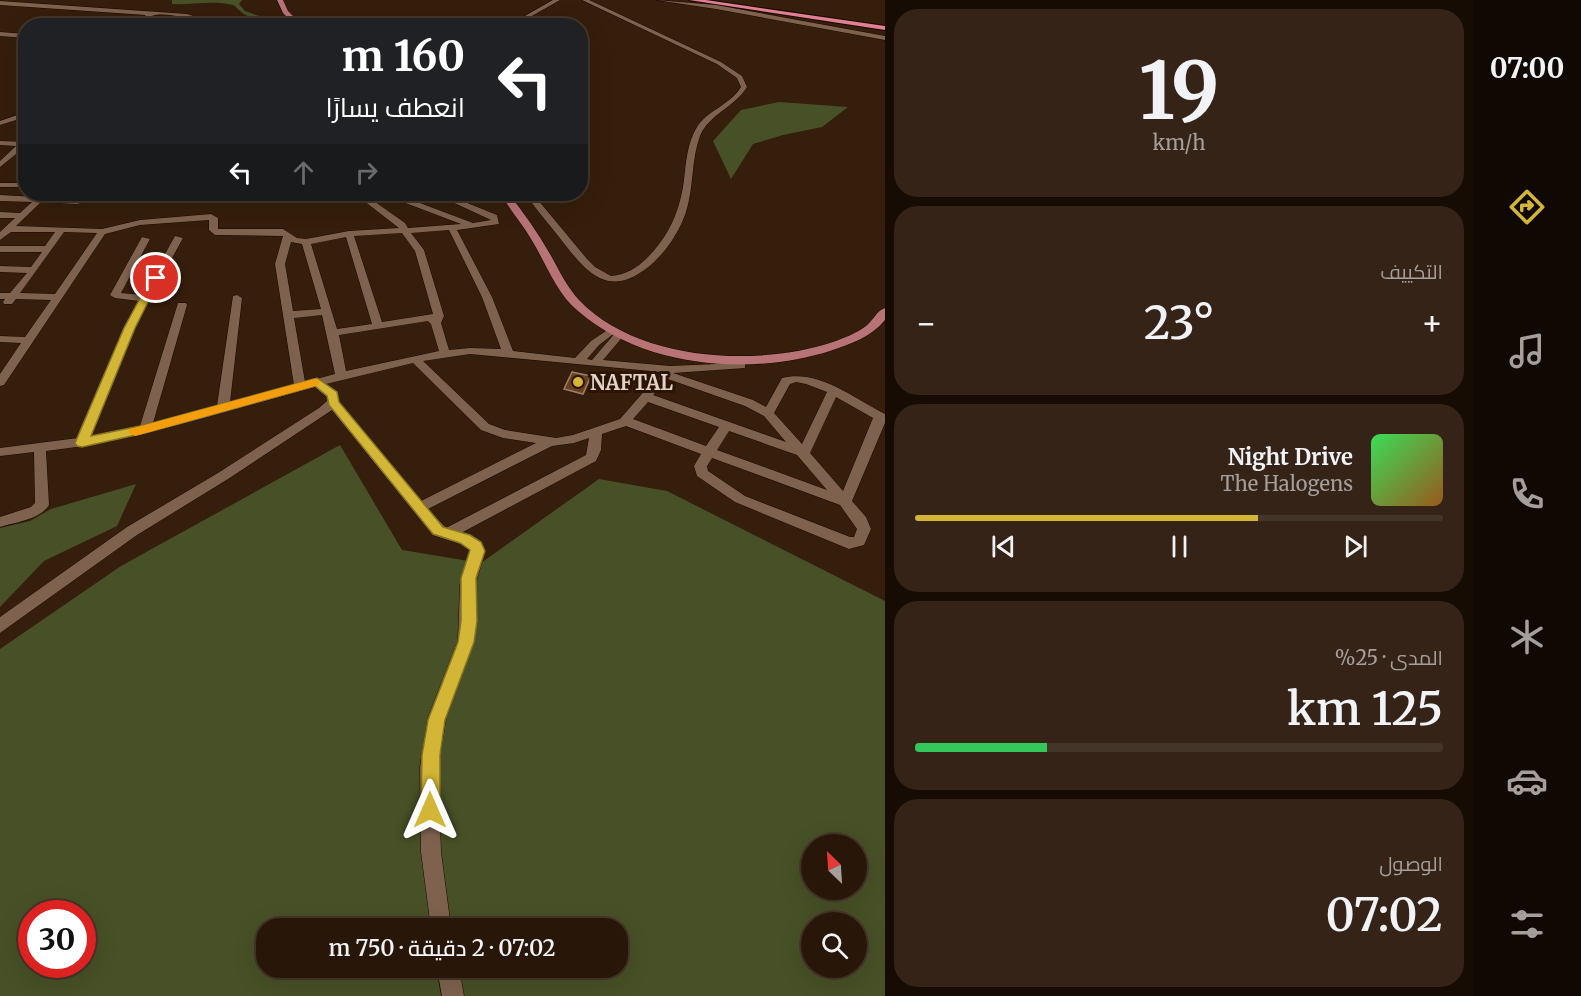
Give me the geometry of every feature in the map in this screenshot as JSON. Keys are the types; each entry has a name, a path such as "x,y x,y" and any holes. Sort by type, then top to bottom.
{"highway":[{"path":"692,0 885,27"},
{"path":"707,0 885,27"}],"main road":[{"path":"278,0 280,12 287,18"},
{"path":"278,0 291,18"},
{"path":"503,201 519,224 559,297 583,321 661,357 741,366 780,365 814,358 850,344 874,328 885,311"},
{"path":"510,201 532,232 568,294 613,335 675,352 752,360 809,354 863,335"}],"street":[{"path":"524,18 557,0"},
{"path":"535,201 593,273 609,279 627,277 654,256 677,221 688,185 695,140 701,127 714,113 741,94 744,87 740,77 719,63 585,0"},
{"path":"659,0 716,7 885,38"},
{"path":"0,3 199,18"},
{"path":"144,18 153,13"},
{"path":"0,34 18,35"},
{"path":"0,123 18,116"},
{"path":"12,117 18,118"},
{"path":"0,141 8,134"},
{"path":"0,141 18,143"},
{"path":"0,165 18,143"},
{"path":"0,185 18,185"},
{"path":"0,198 18,197"},
{"path":"0,237 38,201"},
{"path":"368,201 405,229 413,245 410,252 445,354"},
{"path":"408,201 474,226"},
{"path":"0,382 102,232 114,227 154,221 211,217 214,218 213,230 215,232 284,232 295,241 306,242 349,234 493,224 496,219 484,211 458,201"},
{"path":"0,215 22,216"},
{"path":"452,228 487,297 508,353"},
{"path":"8,229 98,230 102,232"},
{"path":"5,299 34,270 61,230"},
{"path":"349,234 378,327"},
{"path":"288,235 280,264 300,386"},
{"path":"144,298 119,297 115,294 145,238"},
{"path":"82,443 144,298 178,238"},
{"path":"306,242 333,333 341,376"},
{"path":"0,249 47,249"},
{"path":"0,269 34,270"},
{"path":"223,407 237,298"},
{"path":"5,299 56,300"},
{"path":"145,429 182,305"},
{"path":"288,315 327,311"},
{"path":"333,333 434,318"},
{"path":"578,362 613,335"},
{"path":"595,363 613,335"},
{"path":"0,339 29,340"},
{"path":"0,452 82,443 145,429 300,386 445,354 508,353 668,372 741,366"},
{"path":"415,359 485,427 503,434 549,442 569,441 626,421 668,372"},
{"path":"668,372 749,403 768,413 863,525 864,532 855,544 730,494 700,471 700,466 726,426"},
{"path":"768,413 786,381 791,379 808,381 833,391 868,410 883,413 845,502"},
{"path":"317,382 333,395 333,403 438,531 472,543 478,551 469,578 469,621 466,642 437,720 431,755 431,846 439,918"},
{"path":"804,453 833,391"},
{"path":"646,397 804,453"},
{"path":"0,626 132,531 223,476 333,403"},
{"path":"626,421 845,502"},
{"path":"447,534 591,458 595,450 596,432"},
{"path":"419,508 549,442"},
{"path":"0,522 36,511 42,505 40,448"},
{"path":"450,978 453,996"}],"green space":[{"path":"172,0 242,0 239,4 245,11 262,18 251,18 233,5 172,4"},
{"path":"779,102 848,107 822,127 753,144 731,179 713,141 741,110"},
{"path":"340,445 402,550 481,563 599,479 667,491 885,601 885,996 0,996 0,649 121,566"},
{"path":"136,484 117,526 44,561 0,607 0,528 30,521 51,509"}],"building":[{"name":"NAFTAL","path":"572,372 591,376 583,394 564,389"}],"slow traffic":[{"path":"135,432 314,382"}],"place":[{"name":"NAFTAL","path":"578,382"}],"route":[{"path":"156,278 129,328 82,443 145,429 317,382 333,395 335,399 333,403 438,531 465,539 476,546 477,556 469,578 469,621 466,642 437,720 431,755 430,810"}]}
